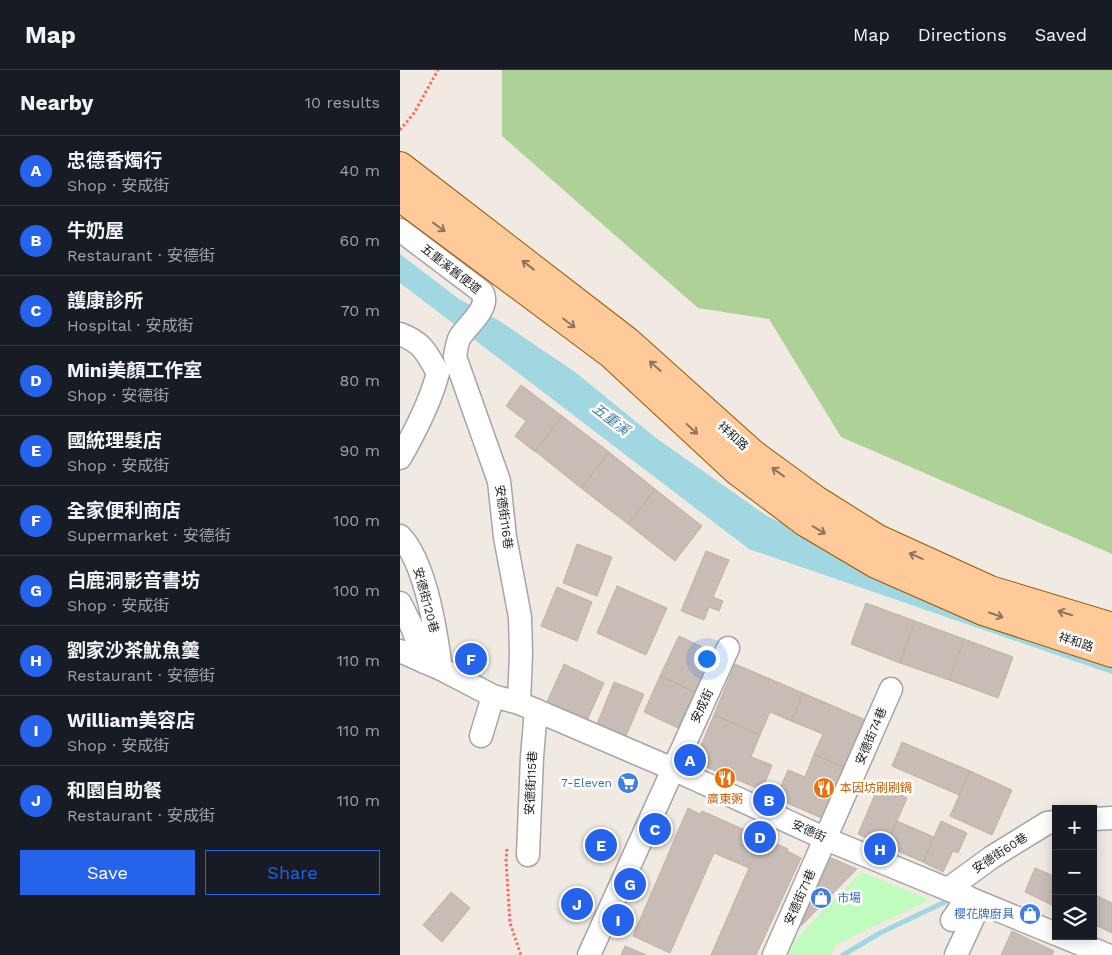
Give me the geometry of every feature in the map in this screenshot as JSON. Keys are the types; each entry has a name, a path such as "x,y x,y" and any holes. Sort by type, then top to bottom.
{"main road":[{"name":"祥和路","path":"400,166 627,341 753,454 816,500 956,586 983,611 1112,653"},
{"name":"祥和路","path":"400,197 611,354 736,470 805,522 876,564 956,586 990,590 1112,627"}],"street":[{"name":"五重溪舊便道","path":"400,230 482,292 485,297 484,306 459,339"},
{"path":"400,334 411,338 424,348 438,373 434,388 406,436 400,458"},
{"name":"安德街116巷","path":"459,339 455,357 499,481 506,537 520,617 520,653 527,707"},
{"name":"安德街120巷","path":"400,536 411,549 423,582 436,630 433,665"},
{"path":"400,603 433,665"},
{"name":"安成街","path":"589,955 728,648"},
{"name":"安德街","path":"400,651 433,665 493,696 527,707 673,769 826,839 1052,932"},
{"name":"安德街74巷","path":"826,839 891,689"},
{"path":"481,736 493,696"},
{"name":"安德街115巷","path":"527,707 532,757 528,855"},
{"path":"1097,820 1112,818"},
{"name":"安德街60巷","path":"965,896 992,857 1046,823 1052,822"},
{"name":"安德街71巷","path":"774,955 826,839"},
{"path":"952,920 965,896"},
{"path":"956,955 965,896"},
{"path":"1071,940 1107,955"}],"path":[{"path":"400,130 414,113 438,70"}],"green space":[{"path":"502,70 1112,70 1112,554 841,437 769,319 698,308 502,136"},
{"path":"861,872 930,900 837,944 831,955 788,955 795,940"}],"water":[{"name":"五重溪","path":"400,254 459,299 501,322 575,372 656,438 767,516 802,533 1112,620 1112,674 749,549 400,283"}],"building":[{"path":"521,385 562,416 535,452 515,436 526,421 506,406"},
{"path":"562,416 609,452 581,488 535,451"},
{"path":"609,452 655,489 628,524 581,488"},
{"path":"655,489 702,526 675,561 628,524"},
{"path":"577,544 612,557 597,596 563,583"},
{"path":"706,551 729,560 713,597 723,601 719,611 709,607 704,620 681,611"},
{"path":"617,586 667,608 646,655 597,633"},
{"path":"557,587 592,602 577,641 541,626"},
{"path":"866,603 915,621 900,663 851,644"},
{"path":"915,621 964,639 949,680 900,663"},
{"path":"679,636 713,652 695,692 660,676"},
{"path":"964,639 1013,657 998,698 949,680"},
{"path":"564,664 604,683 587,720 547,702"},
{"path":"735,664 803,693 791,721 770,712 760,735 714,715"},
{"path":"660,676 695,692 678,728 644,712"},
{"path":"614,682 644,694 626,736 597,724"},
{"path":"803,693 868,721 848,769 814,754 823,734 791,721"},
{"path":"714,715 760,735 751,757 772,765 762,790 694,762"},
{"path":"902,742 970,771 959,795 892,766"},
{"path":"814,754 848,769 826,820 776,798 788,770 805,777"},
{"path":"970,771 1012,790 992,835 950,816"},
{"path":"879,785 907,798 886,846 858,834"},
{"path":"688,808 700,814 702,811 788,849 787,851 801,858 756,955 711,955 749,868 714,853 670,953 633,936"},
{"path":"897,821 934,837 923,862 886,846"},
{"path":"941,821 967,833 958,853 953,851 943,872 923,862"},
{"name":"市場","path":"829,857 857,869 801,926"},
{"path":"1035,868 1052,875 1052,905 1025,892"},
{"path":"451,892 470,908 442,942 423,925"},
{"path":"1097,896 1112,903 1112,933 1097,926"},
{"path":"1012,931 1054,951 1052,955 1001,955"},
{"path":"625,946 646,955 621,955"}],"waterway":[{"path":"843,955 880,933 945,902"}],"place":[{"name":"全家便利商店","path":"471,659"},
{"name":"忠德香燭行","path":"690,760"},
{"name":"廣東粥","path":"725,778"},
{"name":"7-Eleven","path":"628,783"},
{"name":"本因坊刷刷鍋","path":"824,788"},
{"name":"牛奶屋","path":"769,800"},
{"name":"護康診所","path":"655,829"},
{"name":"Mini美顏工作室","path":"760,837"},
{"name":"國統理髮店","path":"601,845"},
{"name":"劉家沙茶魷魚羹","path":"880,849"},
{"name":"白鹿洞影音書坊","path":"630,884"},
{"name":"市場","path":"821,898"},
{"name":"和園自助餐","path":"577,904"},
{"name":"櫻花牌廚具","path":"1030,914"},
{"name":"William美容店","path":"618,920"}]}
